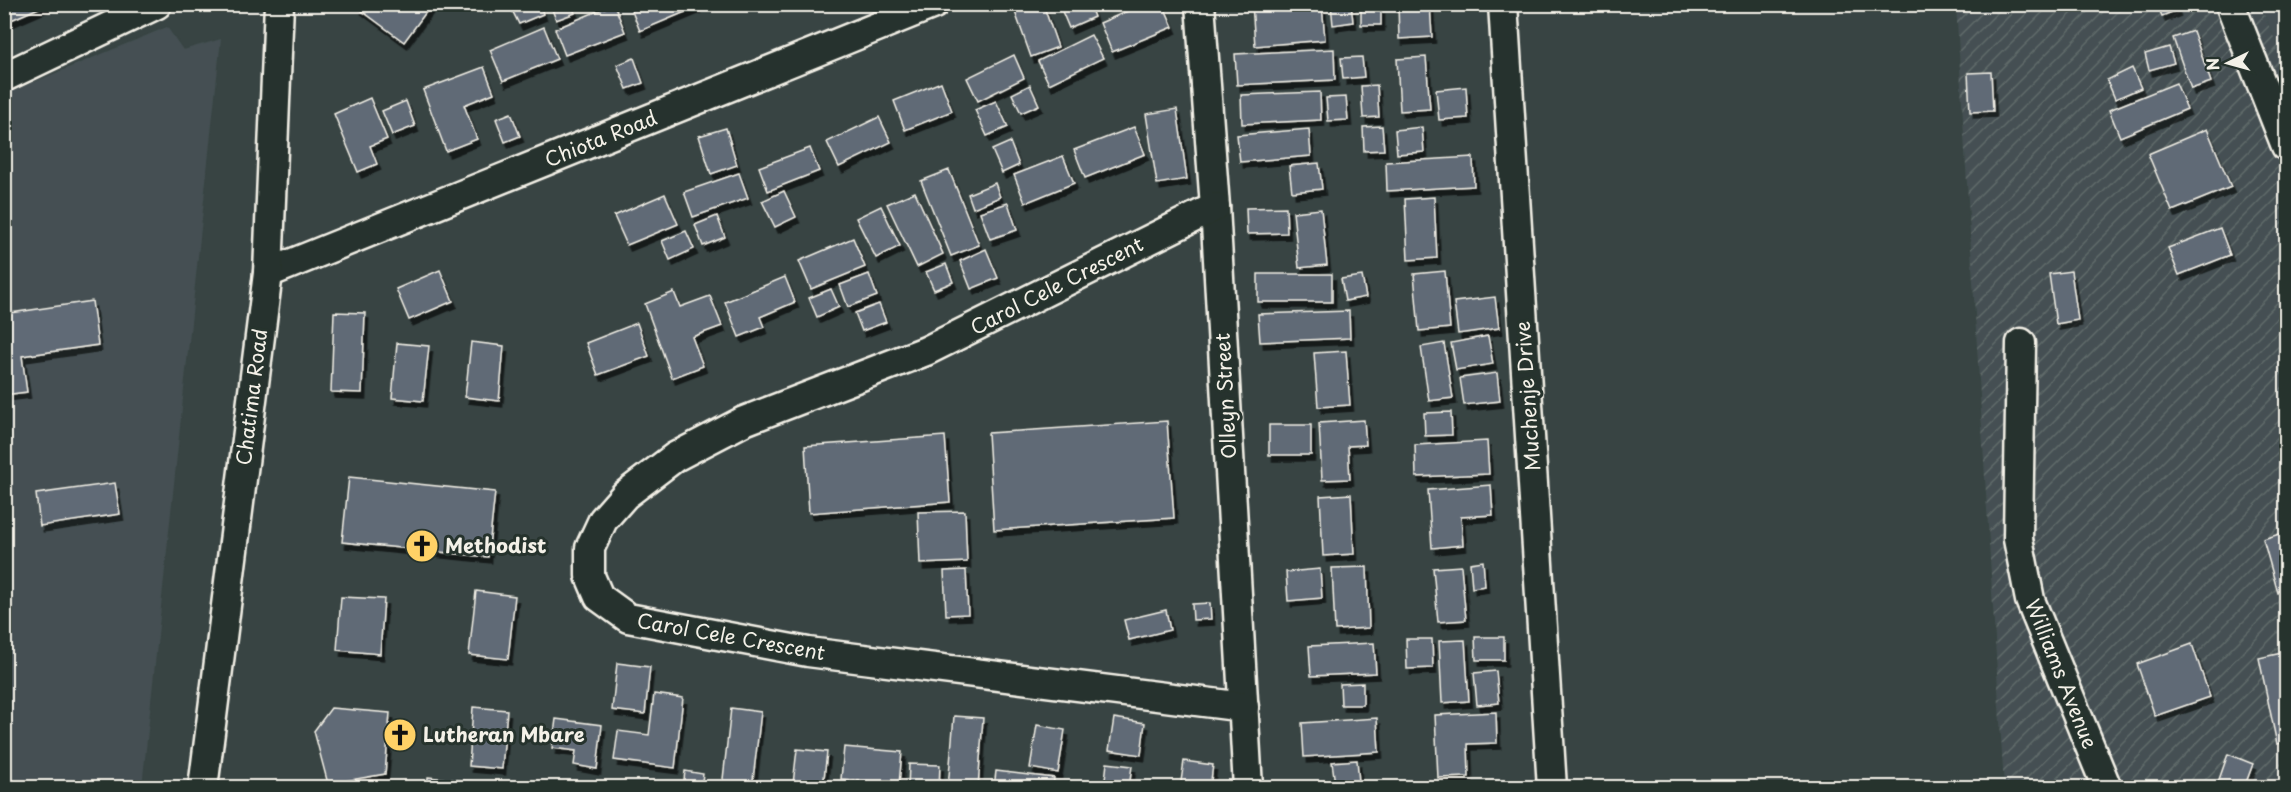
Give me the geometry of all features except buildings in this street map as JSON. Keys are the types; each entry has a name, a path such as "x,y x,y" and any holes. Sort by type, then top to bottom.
{"street":[{"path":"4,77 157,4"},
{"name":"Chatima Road","path":"203,788 268,273 279,4"},
{"name":"Chiota Road","path":"268,273 934,4"},
{"name":"Olleyn Street","path":"1200,4 1215,207 1248,788"},
{"name":"Muchenje Drive","path":"1503,4 1552,788"},
{"path":"2230,4 2286,146"},
{"name":"Carol Cele Crescent","path":"1215,207 926,351 744,421 675,457 625,495 603,520 590,548 590,576 599,597 628,618 808,652 1244,707"},
{"name":"Williams Avenue","path":"2021,343 2018,539 2030,600 2107,788"}],"shaded area":[{"path":"1956,5 2260,5 2286,65 2286,787 2004,787"},
{"path":"2260,5 2286,5 2286,65"},
{"path":"167,27 183,50 221,39 142,787 5,788 5,94"}],"place":[{"name":"Methodist","path":"422,546"},
{"name":"Lutheran Mbare","path":"400,735"}]}
